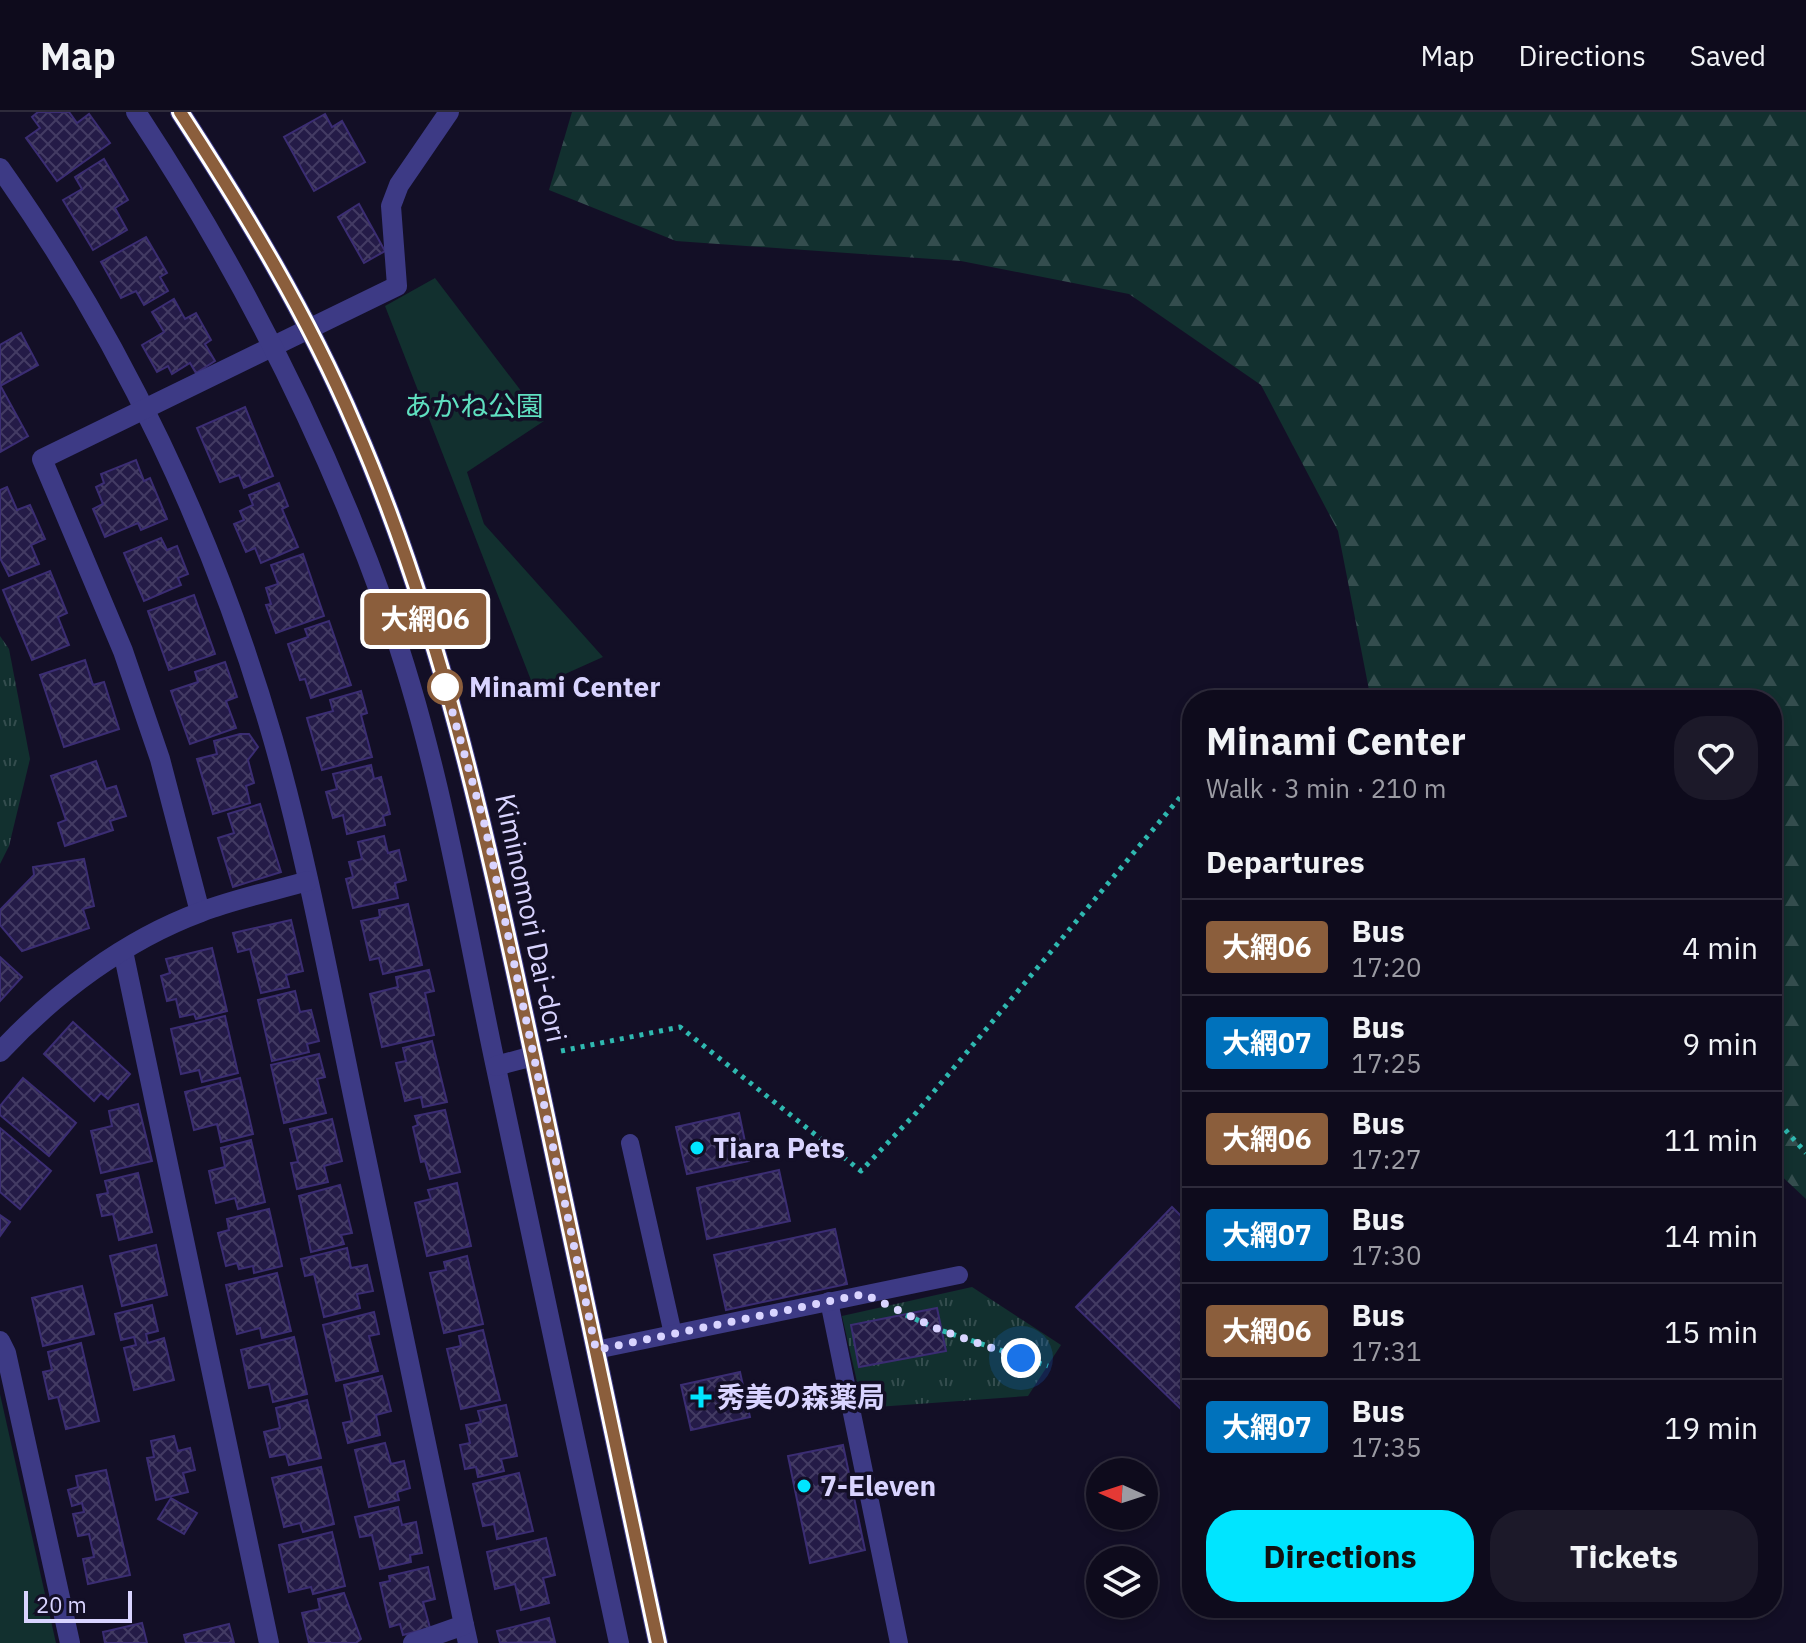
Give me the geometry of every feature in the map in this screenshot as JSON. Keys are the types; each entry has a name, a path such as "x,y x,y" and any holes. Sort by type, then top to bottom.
{"street":[{"path":"136,112 202,211 274,345 324,451 388,615 437,784 619,1643"},
{"name":"Kiminomori Dai-dori","path":"180,112 231,191 309,328 354,423 389,509 426,624 485,826 658,1643"},
{"path":"200,912 160,759 123,651 42,459 397,286 391,206 399,185 449,112"},
{"path":"0,168 79,291 143,408 185,499 237,629 273,739 308,881 466,1634 413,1643"},
{"path":"0,1052 46,1007 123,951 200,912 308,881"},
{"path":"123,951 269,1643"},
{"path":"496,1066 533,1056"},
{"path":"0,1341 70,1643"}],"lane":[{"path":"630,1143 673,1334"},
{"path":"596,1350 959,1275"},
{"path":"829,1301 899,1643"}],"path":[{"path":"533,1056 680,1027 861,1171 916,1113 1182,795"},
{"path":"1782,1126 1806,1153"},
{"path":"864,1294 940,1330 1048,1366"}],"green space":[{"path":"572,112 1806,112 1806,1199 1782,1176 1782,690 1369,690 1338,531 1261,385 1129,294 961,261 676,241 549,190"},
{"name":"あかね公園","path":"435,278 544,421 467,472 484,524 603,657 534,688 385,306"},
{"path":"0,636 9,649 30,759 9,846 0,864"},
{"path":"972,1287 1061,1345 1028,1396 863,1408 842,1316"},
{"path":"0,1394 56,1643 0,1643"}],"building":[{"path":"38,112 69,112 77,123 89,114 110,143 57,181 26,138 40,128 32,117"},
{"path":"325,114 332,127 342,121 365,162 314,191 284,137"},
{"path":"104,159 128,200 115,208 127,230 93,250 63,200 82,189 75,177"},
{"path":"359,204 385,251 364,263 338,217"},
{"path":"146,237 167,273 160,277 168,291 144,305 136,291 121,298 101,262"},
{"path":"174,299 185,319 196,313 211,340 205,344 215,361 196,373 190,363 172,374 168,366 157,372 142,345 164,332 152,312"},
{"path":"21,333 38,365 0,386 0,345"},
{"path":"0,385 28,436 0,452"},
{"path":"245,407 273,476 244,488 239,475 220,482 197,428"},
{"path":"136,460 144,481 150,478 167,519 141,530 138,523 105,537 93,509 103,504 96,487 104,483 101,474"},
{"path":"279,483 288,506 282,509 298,547 261,563 255,548 246,552 234,524 244,520 240,511 253,505 249,495"},
{"path":"7,487 17,510 30,505 45,539 31,545 39,564 9,576 0,558 0,490"},
{"path":"161,538 167,550 177,546 188,574 178,578 181,585 144,601 124,553"},
{"path":"303,554 324,616 276,633 266,605 271,604 266,588 278,584 271,565"},
{"path":"50,571 67,613 58,617 69,645 32,660 3,590"},
{"path":"194,595 215,654 169,670 148,611"},
{"path":"329,621 351,685 311,698 305,679 300,680 288,644 308,637 305,629"},
{"path":"85,660 93,685 104,682 119,729 64,747 40,675"},
{"path":"225,662 237,697 226,701 236,728 190,744 171,691 198,682 195,672"},
{"path":"361,691 367,713 361,715 372,757 322,770 307,718 333,711 330,700"},
{"path":"249,734 258,747 248,760 254,783 246,786 250,803 213,814 197,759 217,754 214,741"},
{"path":"96,761 106,789 116,786 126,816 110,821 113,830 65,846 58,823 66,820 51,776"},
{"path":"371,765 374,779 381,777 390,814 383,816 385,825 347,834 343,815 333,818 326,792 337,789 333,774"},
{"path":"260,804 281,872 233,887 218,838 234,833 228,814"},
{"path":"384,836 388,853 399,850 406,880 395,883 398,898 353,908 346,879 353,877 349,862 362,859 358,842"},
{"path":"84,859 94,906 83,909 89,928 22,951 0,925 0,910 34,875 33,867"},
{"path":"408,904 422,965 383,974 379,958 370,960 361,921 380,917 379,910"},
{"path":"291,920 303,971 286,975 289,987 261,993 250,949 238,952 233,933"},
{"path":"212,948 227,1011 196,1019 194,1014 180,1017 176,999 167,1001 161,976 170,973 166,959"},
{"path":"0,957 22,977 0,1001"},
{"path":"429,970 434,991 425,993 434,1035 382,1047 370,994 398,987 396,977"},
{"path":"295,991 300,1012 311,1010 319,1041 307,1044 309,1052 272,1061 258,1000"},
{"path":"225,1016 238,1073 202,1082 199,1070 181,1074 171,1029"},
{"path":"73,1022 130,1074 108,1099 101,1093 94,1101 44,1054"},
{"path":"432,1041 447,1102 423,1107 421,1097 405,1101 396,1063 406,1061 403,1048"},
{"path":"319,1054 325,1077 317,1079 326,1113 284,1123 271,1065"},
{"path":"23,1078 76,1123 49,1156 0,1115 0,1106"},
{"path":"240,1078 253,1134 221,1142 217,1124 194,1130 185,1092"},
{"path":"138,1104 152,1161 101,1173 91,1131 112,1126 109,1111"},
{"path":"445,1110 460,1172 430,1179 425,1161 421,1162 413,1127 418,1125 415,1116"},
{"path":"739,1113 749,1161 687,1174 676,1127"},
{"path":"332,1119 342,1161 324,1166 328,1182 297,1189 291,1163 298,1162 290,1129"},
{"path":"0,1128 51,1171 20,1209 0,1192"},
{"path":"251,1140 265,1202 238,1209 235,1198 216,1203 209,1171 225,1167 221,1148"},
{"path":"779,1170 790,1221 707,1239 697,1188"},
{"path":"138,1173 152,1232 119,1240 113,1214 102,1216 97,1195 108,1193 105,1181"},
{"path":"457,1183 471,1246 427,1256 415,1203 431,1199 428,1190"},
{"path":"340,1185 352,1233 341,1235 344,1244 311,1252 299,1196"},
{"path":"1172,1207 1182,1217 1182,1410 1076,1307"},
{"path":"269,1209 282,1266 254,1273 253,1266 239,1269 237,1263 226,1266 218,1233 229,1230 227,1219"},
{"path":"0,1215 10,1222 0,1236"},
{"path":"835,1229 847,1284 726,1310 714,1255"},
{"path":"156,1245 167,1295 122,1306 110,1256"},
{"path":"347,1248 351,1268 367,1265 373,1291 357,1294 360,1308 324,1317 314,1274 305,1276 301,1259"},
{"path":"467,1256 483,1324 444,1333 430,1273 446,1270 444,1262"},
{"path":"277,1273 291,1331 262,1338 260,1328 237,1334 226,1285"},
{"path":"82,1286 94,1334 43,1346 32,1298"},
{"path":"152,1305 158,1331 146,1334 148,1343 164,1338 174,1380 134,1390 124,1348 136,1345 134,1337 121,1340 115,1314"},
{"path":"937,1308 946,1351 859,1367 851,1325"},
{"path":"374,1312 379,1334 369,1336 378,1371 336,1381 323,1325"},
{"path":"483,1330 500,1400 461,1409 447,1349 461,1346 459,1336"},
{"path":"294,1337 307,1394 273,1402 269,1384 249,1388 241,1350"},
{"path":"81,1343 99,1421 66,1429 58,1397 49,1399 43,1372 52,1370 48,1352"},
{"path":"740,1372 750,1417 691,1430 681,1385"},
{"path":"382,1376 391,1411 376,1415 380,1435 348,1443 343,1423 352,1421 344,1385"},
{"path":"307,1400 321,1458 289,1465 286,1454 270,1457 264,1432 280,1428 276,1408"},
{"path":"506,1405 517,1456 501,1459 504,1471 478,1477 476,1467 465,1469 460,1445 470,1443 466,1425 481,1422 478,1411"},
{"path":"174,1436 178,1451 190,1448 195,1470 183,1473 188,1492 156,1500 147,1458 154,1457 151,1441"},
{"path":"385,1443 391,1464 404,1461 410,1488 397,1492 399,1500 369,1507 355,1450"},
{"path":"843,1445 865,1550 810,1563 788,1456"},
{"path":"321,1467 334,1524 303,1532 300,1523 284,1527 272,1478"},
{"path":"106,1470 130,1575 88,1584 83,1559 94,1557 89,1534 78,1536 73,1514 84,1512 82,1503 72,1506 68,1490 78,1487 76,1476"},
{"path":"519,1473 533,1531 497,1539 494,1524 483,1526 473,1484"},
{"path":"171,1498 197,1513 184,1534 158,1519"},
{"path":"398,1507 402,1525 416,1522 422,1553 410,1555 411,1562 380,1569 372,1535 360,1537 355,1517"},
{"path":"332,1532 345,1586 313,1594 311,1587 289,1592 279,1545"},
{"path":"546,1538 555,1575 543,1578 549,1603 521,1610 515,1584 495,1589 487,1552"},
{"path":"428,1567 435,1599 423,1602 430,1628 403,1635 400,1624 390,1627 380,1583 390,1581 389,1576"},
{"path":"344,1593 361,1639 356,1643 309,1643 302,1613 320,1609 318,1599"},
{"path":"549,1618 555,1642 500,1643 497,1631"},
{"path":"142,1623 147,1643 105,1643 103,1632"},
{"path":"229,1624 234,1643 186,1643 184,1635"}],"bus line":[{"name":"大網06","path":"180,112 231,191 309,328 354,423 394,523 426,624 485,826 658,1643"}],"place":[{"name":"Minami Center","path":"445,687"},
{"name":"Tiara Pets","path":"697,1148"},
{"name":"秀美の森薬局","path":"701,1397"},
{"name":"7-Eleven","path":"804,1486"}],"route":[{"path":"445,687 443,679 485,826 596,1350 864,1294 940,1330 1021,1358"}]}
